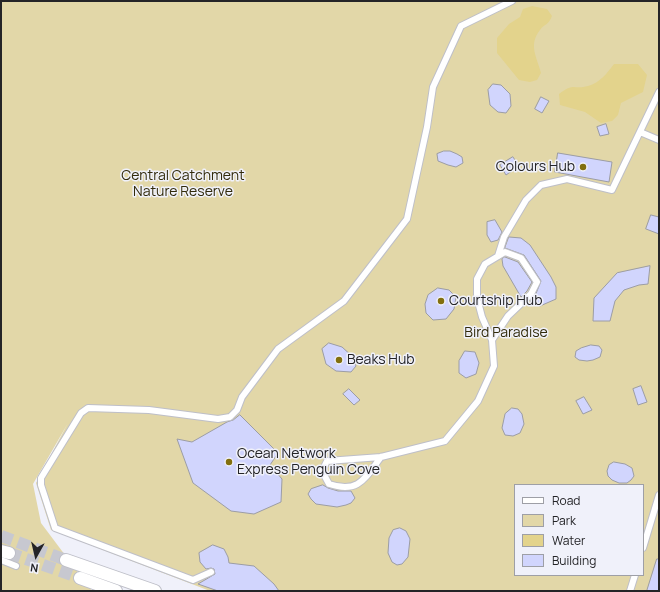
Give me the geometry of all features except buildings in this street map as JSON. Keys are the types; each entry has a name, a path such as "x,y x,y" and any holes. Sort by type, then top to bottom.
{"street":[{"path":"66,560 155,591"},
{"path":"80,578 116,591"}],"lane":[{"path":"211,572 193,580 55,528 41,485 41,478 81,413 88,408 149,410 218,419 230,417 237,410 242,397 278,349 344,301 407,219 434,87 461,26 512,1"},
{"path":"498,256 504,237 526,200 541,185 567,180 612,190 659,92"},
{"path":"640,132 659,140"},
{"path":"381,457 362,482 348,488 329,484 322,471 327,461 381,457 445,441 478,401 494,366 492,340 482,317 477,298 477,279 485,264 505,252 521,258 538,282 531,294 508,316 492,340"},
{"path":"644,545 659,495"},
{"path":"4,555 16,566"},
{"path":"630,591 635,576"}],"green space":[{"path":"1,1 659,1 659,591 210,591 51,530 36,483 68,423 33,484 41,523 92,591 1,591"}],"water":[{"path":"532,6 547,9 552,16 536,35 534,51 541,73 537,80 530,82 519,80 497,53 497,38 509,24 520,17 523,9"},
{"path":"614,64 638,64 647,75 643,92 621,103 618,115 612,121 601,123 585,112 560,105 559,94 564,90 571,87 583,87 596,83"}],"tunnel":[{"path":"1,536 66,560"},
{"path":"9,553 80,578"}],"place":[{"name":"Colours Hub","path":"583,167"},
{"name":"Courtship Hub","path":"441,301"},
{"name":"Beaks Hub","path":"339,360"},
{"name":"Ocean Network Express Penguin Cove","path":"229,462"}],"park label":[{"name":"Central Catchment Nature Reserve","path":"183,184"},
{"name":"Bird Paradise","path":"506,333"}]}
